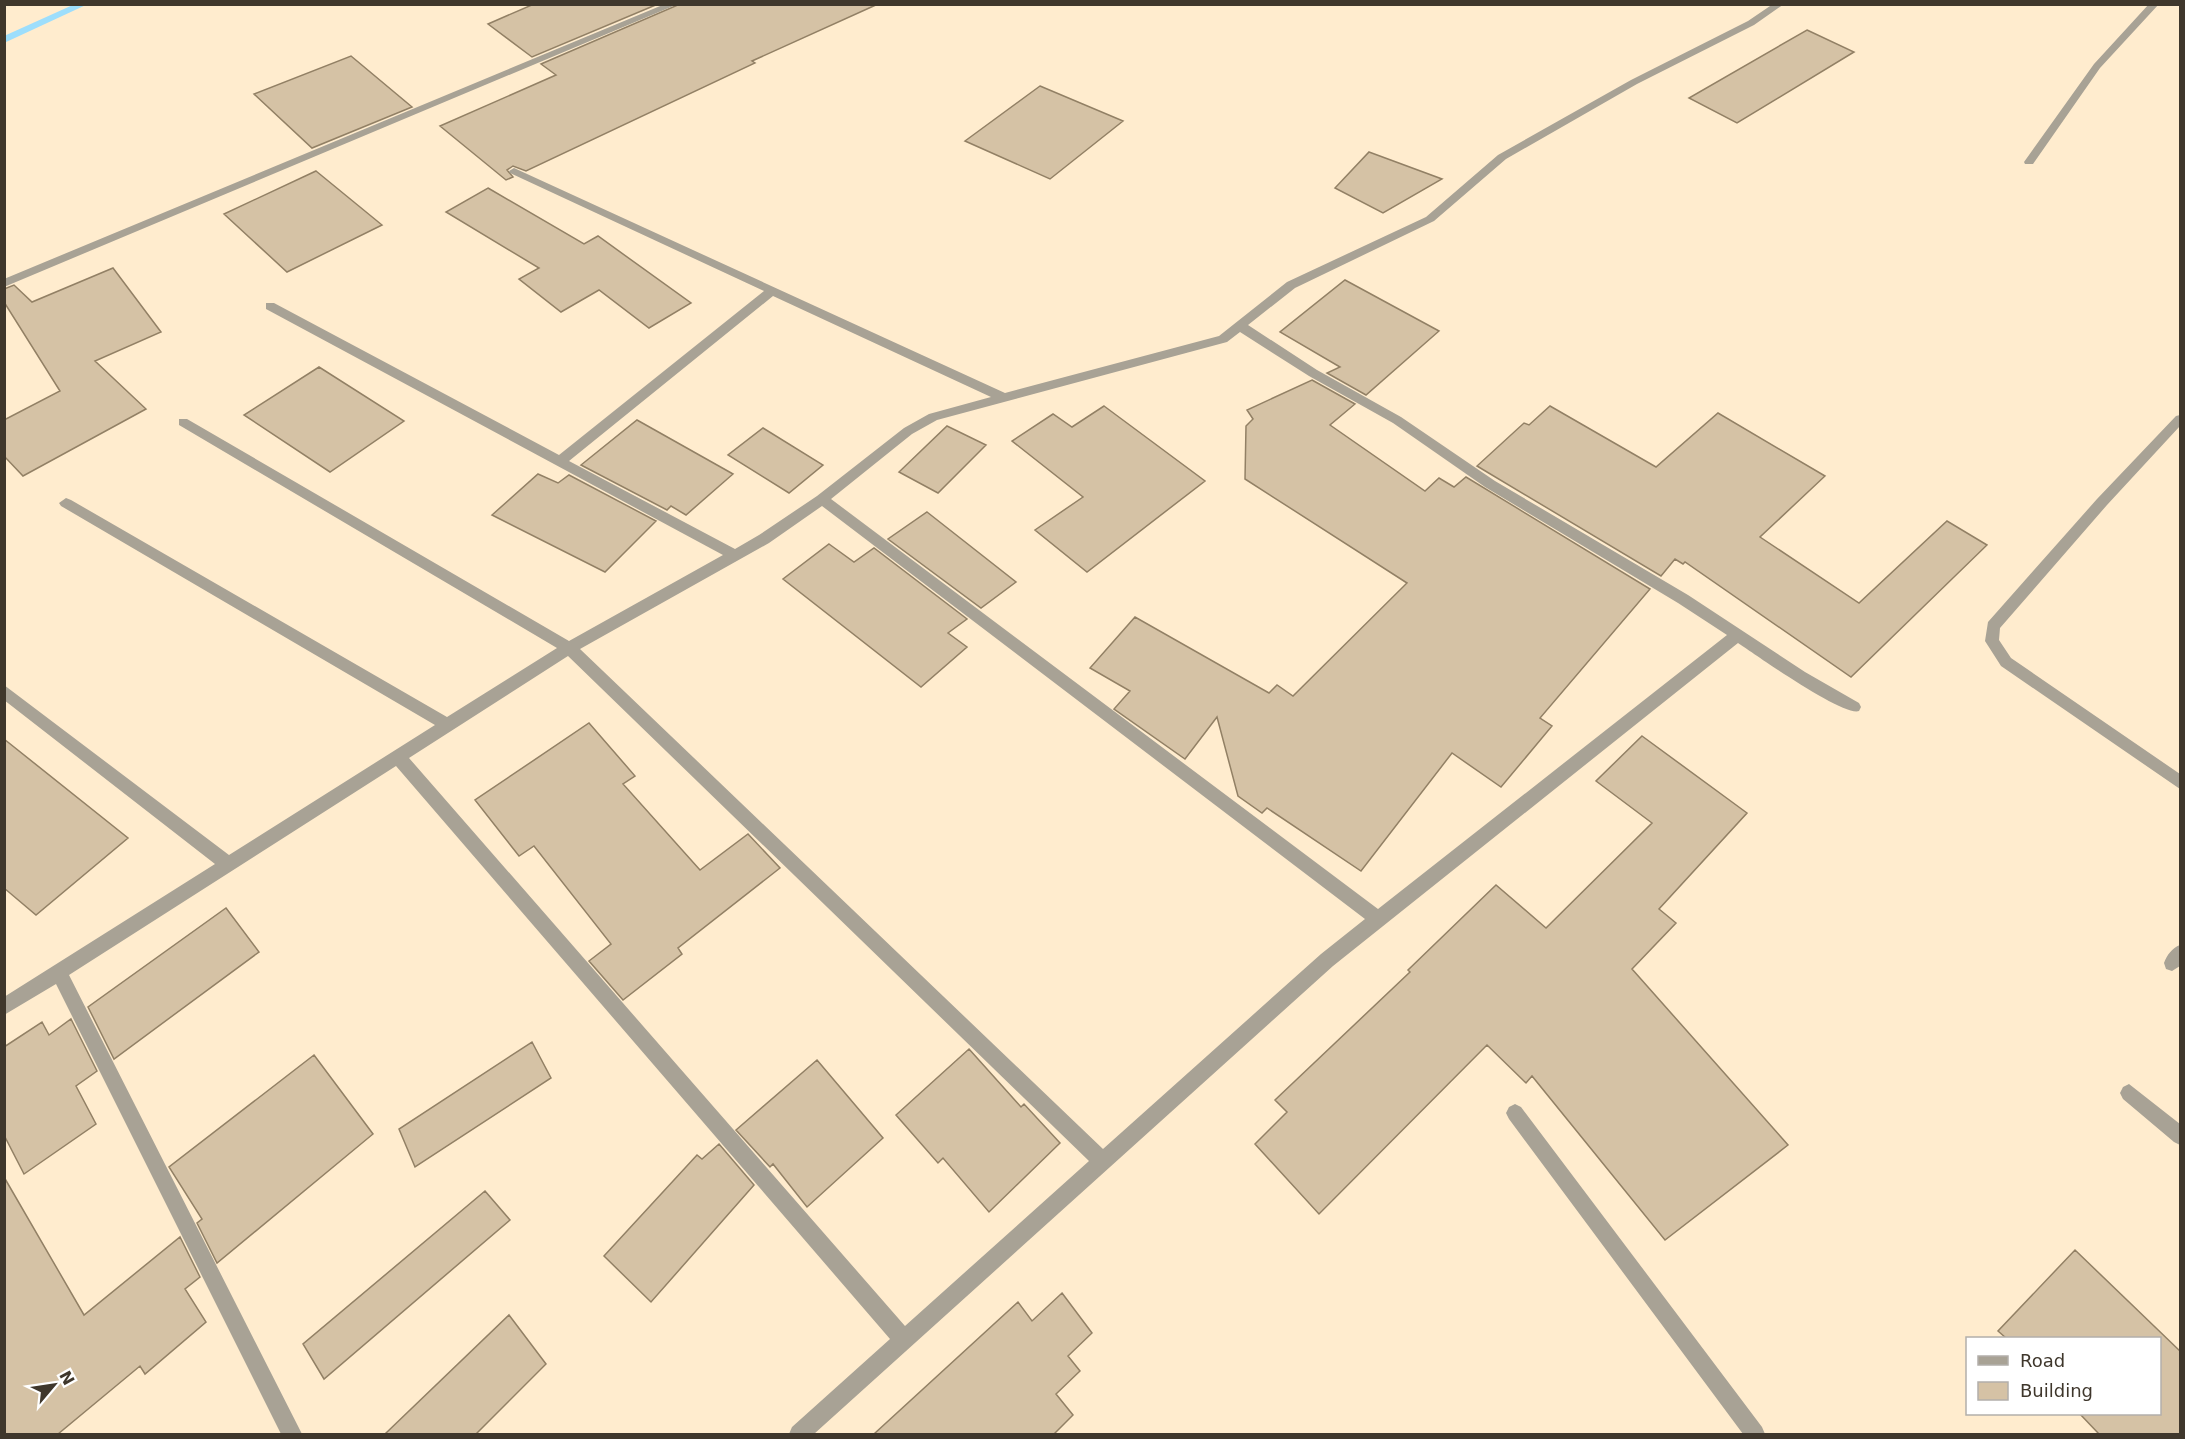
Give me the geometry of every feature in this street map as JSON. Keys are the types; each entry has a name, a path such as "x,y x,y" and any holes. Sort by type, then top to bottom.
{"street":[{"path":"4,283 674,4"},
{"path":"4,1006 399,758 569,648 734,555 822,499 908,431 933,417 1223,339 1291,285 1430,219 1502,157 1780,4"},
{"path":"2029,162 2097,66 2155,4"},
{"path":"514,171 1002,397"},
{"path":"559,462 772,291"},
{"path":"270,306 734,555"},
{"path":"1239,326 1313,373 1397,420 1491,484 1683,599 1800,676 1854,707"},
{"path":"2181,419 2102,502 1993,626 1992,641 2006,662 2181,782"},
{"path":"183,422 569,648 1102,1161"},
{"path":"822,499 1378,919"},
{"path":"66,502 448,726"},
{"path":"799,1434 1327,960 1738,635"},
{"path":"4,692 229,865"},
{"path":"399,758 903,1339"},
{"path":"58,971 292,1434"},
{"path":"2129,1093 2181,1136"},
{"path":"1515,1113 1755,1434"}],"building":[{"path":"534,4 658,4 532,57 488,24"},
{"path":"680,4 878,4 752,61 755,63 526,171 513,166 507,170 513,177 506,180 440,126 556,75 541,64"},
{"path":"1807,30 1854,52 1737,123 1689,98"},
{"path":"351,56 412,107 312,148 254,94"},
{"path":"1040,86 1123,121 1050,179 965,141"},
{"path":"1369,152 1442,179 1383,213 1335,188"},
{"path":"316,171 382,225 287,272 224,214"},
{"path":"488,188 584,244 598,236 691,303 649,328 599,290 561,312 519,279 539,268 446,212"},
{"path":"113,268 161,332 95,361 146,409 23,476 4,456 4,420 60,391 4,302 4,289 14,285 32,302"},
{"path":"1345,280 1439,331 1366,395 1327,373 1340,367 1280,332"},
{"path":"319,367 404,421 330,472 244,415"},
{"path":"1312,380 1355,404 1330,425 1425,491 1439,478 1454,487 1466,477 1650,589 1540,718 1552,726 1501,787 1452,753 1361,871 1267,808 1262,813 1238,796 1217,717 1185,759 1114,709 1130,691 1090,668 1135,617 1269,693 1277,685 1293,696 1407,583 1245,479 1246,426 1253,419 1247,410"},
{"path":"1104,406 1205,481 1087,572 1035,530 1083,497 1012,441 1053,414 1072,427"},
{"path":"1550,406 1656,467 1718,413 1825,476 1760,537 1859,603 1947,521 1987,545 1851,677 1685,562 1683,564 1675,559 1661,576 1477,466 1524,423 1529,425"},
{"path":"637,420 733,474 686,515 671,506 667,510 581,465"},
{"path":"947,426 986,445 938,493 899,472"},
{"path":"763,428 823,465 789,493 728,455"},
{"path":"538,474 558,483 569,475 656,521 605,572 492,515"},
{"path":"927,512 1016,582 981,608 888,539"},
{"path":"829,544 854,562 874,548 967,619 948,633 967,647 921,687 783,579"},
{"path":"589,723 635,776 623,784 700,870 748,834 780,868 678,948 682,954 623,1000 589,961 611,944 534,846 519,856 475,800"},
{"path":"1642,736 1747,813 1659,909 1676,923 1632,969 1788,1145 1665,1240 1532,1076 1526,1083 1487,1045 1319,1214 1255,1144 1287,1112 1275,1100 1410,972 1408,970 1496,885 1546,928 1652,823 1596,781"},
{"path":"4,739 128,838 36,915 4,888"},
{"path":"226,908 259,952 114,1059 88,1007"},
{"path":"71,1019 97,1071 76,1086 96,1124 24,1174 4,1135 4,1047 42,1022 49,1035"},
{"path":"532,1042 551,1078 415,1167 399,1129"},
{"path":"969,1049 1021,1107 1024,1104 1060,1143 989,1212 943,1158 938,1163 896,1115"},
{"path":"314,1055 373,1134 217,1263 197,1223 202,1219 169,1167"},
{"path":"817,1060 883,1138 807,1207 773,1164 770,1167 736,1130"},
{"path":"719,1144 754,1185 651,1302 604,1256 697,1155 702,1159"},
{"path":"4,1177 84,1315 180,1237 200,1277 185,1289 206,1322 145,1374 140,1366 58,1434 4,1434"},
{"path":"485,1191 510,1220 324,1379 303,1344"},
{"path":"2075,1250 2181,1352 2181,1434 2099,1434 2081,1415 2161,1415 2161,1337 2005,1337 1998,1331"},
{"path":"1062,1293 1092,1333 1068,1356 1080,1371 1056,1394 1073,1415 1054,1434 874,1434 1018,1302 1032,1321"},
{"path":"509,1315 546,1364 476,1434 385,1434"}],"waterway":[{"path":"4,40 84,4"}]}
